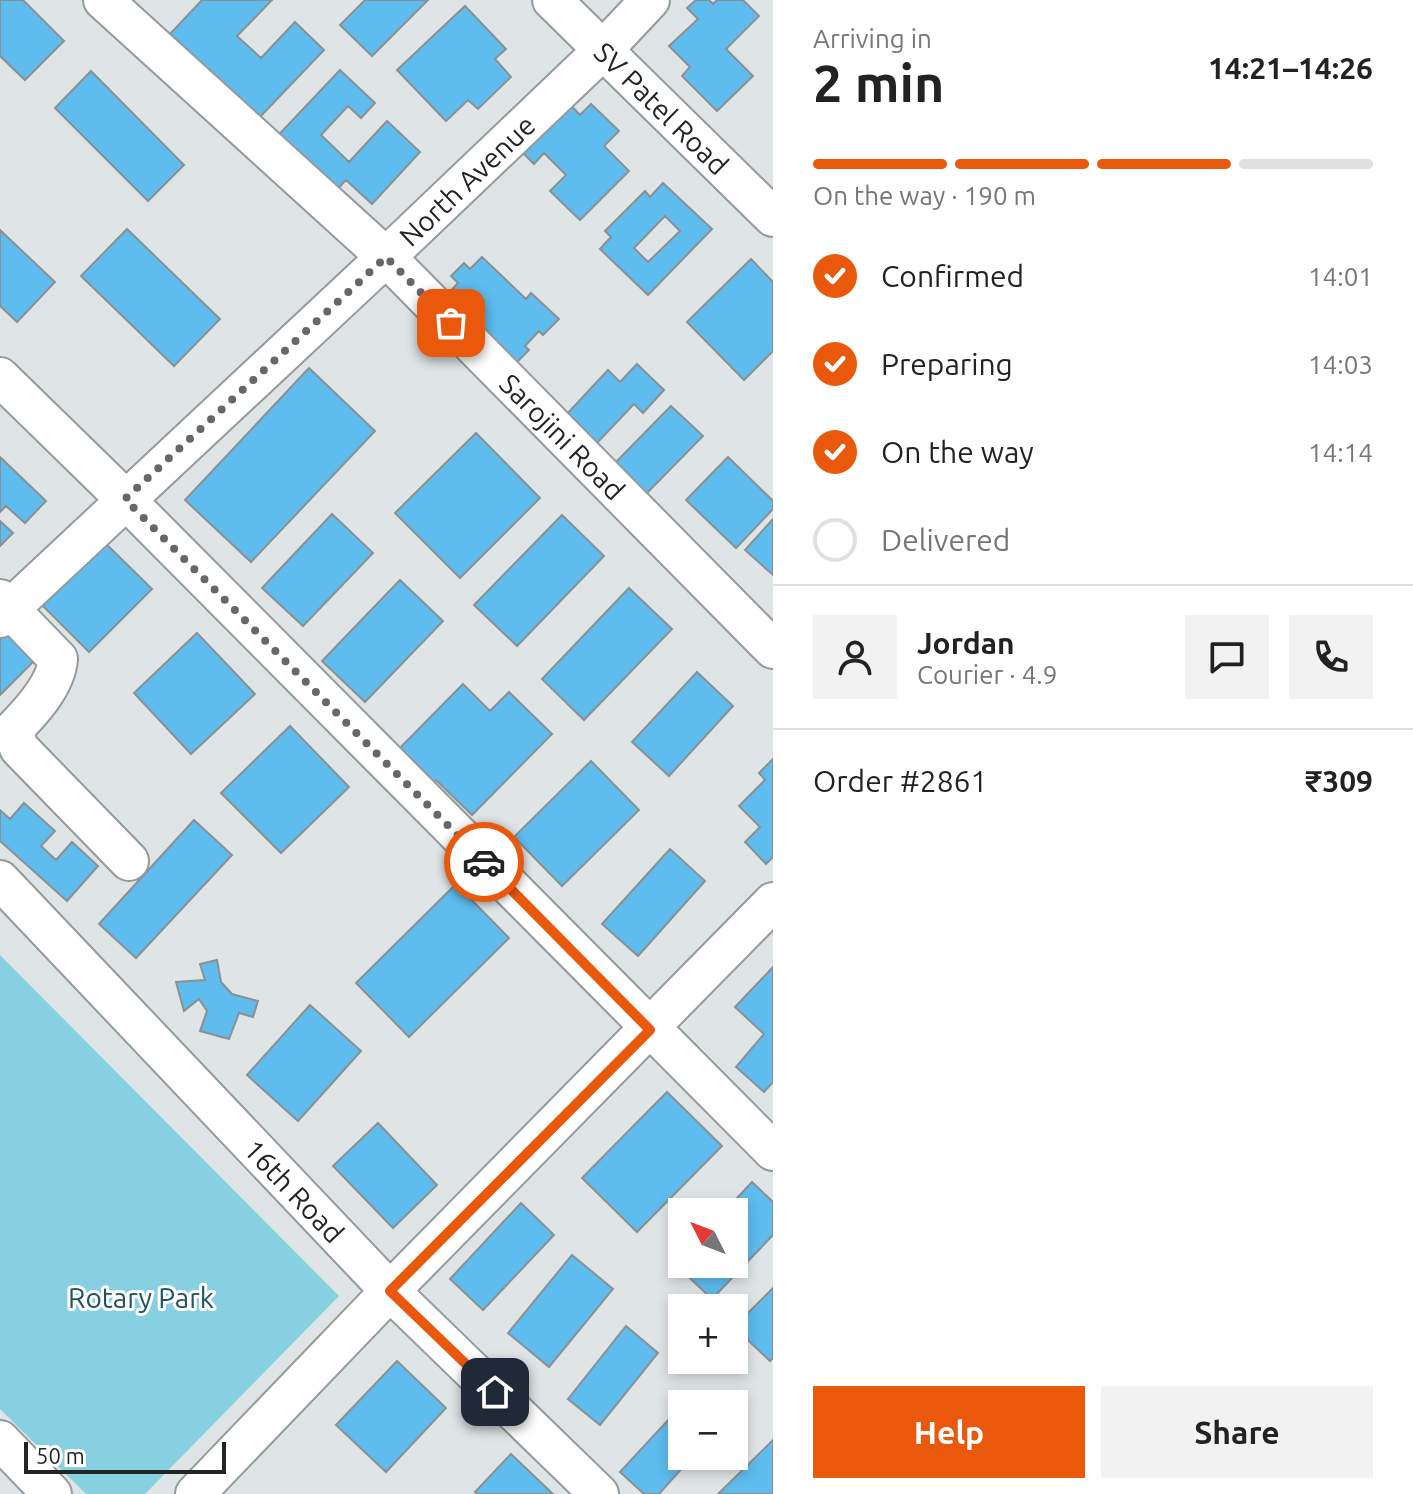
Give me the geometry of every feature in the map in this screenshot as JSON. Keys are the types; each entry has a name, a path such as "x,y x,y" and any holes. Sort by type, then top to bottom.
{"street":[{"name":"Sarojini Road","path":"103,0 386,257 773,649"},
{"name":"SV Patel Road","path":"552,0 773,217"},
{"name":"North Avenue","path":"3,608 386,257 602,51 650,0"},
{"path":"0,377 773,1151"},
{"path":"3,608 58,659 57,669 31,713 7,736 129,861"},
{"name":"16th Road","path":"0,880 390,1291 599,1494"},
{"path":"195,1494 773,902"},
{"path":"0,1440 52,1494"},
{"path":"0,1477 18,1494"}],"green space":[{"name":"Rotary Park","path":"0,955 339,1296 145,1494 86,1494 0,1409"}],"building":[{"path":"0,0 23,0 64,41 25,80 0,56"},
{"path":"202,0 272,0 237,36 261,58 295,22 324,50 258,119 170,34"},
{"path":"365,0 428,0 372,56 340,25"},
{"path":"696,0 709,0 713,4 717,0 743,0 759,16 726,49 753,76 717,111 682,76 690,67 669,46 698,19 687,8"},
{"path":"465,6 506,49 495,59 511,77 478,109 468,100 446,121 397,70"},
{"path":"340,70 375,103 361,118 348,106 321,135 349,162 387,121 420,152 372,204 346,180 328,199 270,144"},
{"path":"91,71 184,165 148,201 55,108"},
{"path":"564,98 580,115 591,104 619,131 604,146 629,171 580,220 550,191 566,175 544,153 534,164 516,146"},
{"path":"663,183 712,229 648,295 600,249 611,237 605,231 645,191 650,197","holes":["665,216 680,231 648,262 634,248"]},
{"path":"127,229 220,319 174,366 81,276"},
{"path":"0,230 55,282 17,322 0,306"},
{"path":"482,257 526,299 531,293 559,319 543,335 539,331 525,346 529,350 515,364 445,297 458,283 451,276 464,263 470,269"},
{"path":"751,259 773,282 773,351 744,380 687,322"},
{"path":"637,364 664,390 643,413 634,404 595,445 565,416 608,370 620,382"},
{"path":"309,368 375,431 251,562 185,500"},
{"path":"671,406 703,436 645,495 614,464"},
{"path":"476,433 540,498 460,578 395,513"},
{"path":"0,457 46,501 25,523 6,506 0,512"},
{"path":"728,457 773,501 773,509 736,548 686,500"},
{"path":"332,514 373,553 303,626 262,588"},
{"path":"562,515 604,556 517,646 474,605"},
{"path":"773,519 773,575 745,550"},
{"path":"0,521 13,533 0,546"},
{"path":"96,534 152,589 89,652 33,596"},
{"path":"400,580 443,621 365,702 322,661"},
{"path":"629,588 672,629 584,720 542,679"},
{"path":"0,624 35,660 0,695"},
{"path":"197,633 255,694 191,754 134,693"},
{"path":"697,672 733,706 669,776 632,742"},
{"path":"463,684 490,711 509,692 552,734 472,815 436,780 426,789 393,755"},
{"path":"290,726 349,787 281,853 221,793"},
{"path":"773,759 773,857 766,864 745,842 760,827 739,806 765,780 759,773"},
{"path":"591,761 639,810 562,886 514,837"},
{"path":"24,803 55,831 41,846 56,860 72,842 98,866 67,901 0,841 0,810 10,819"},
{"path":"194,820 232,855 136,958 99,924"},
{"path":"670,849 705,881 638,956 602,924"},
{"path":"456,884 509,938 409,1037 356,983"},
{"path":"217,960 221,982 232,994 258,1001 253,1017 239,1013 229,1039 200,1031 207,1011 199,999 184,1011 176,982 205,980 200,964"},
{"path":"773,967 773,1082 764,1092 736,1067 764,1034 735,1007"},
{"path":"310,1005 361,1051 298,1121 247,1075"},
{"path":"667,1092 722,1146 637,1232 582,1178"},
{"path":"378,1123 437,1185 393,1228 333,1166"},
{"path":"752,1182 773,1202 773,1235 748,1261 748,1198 737,1198"},
{"path":"521,1203 554,1235 483,1310 450,1279"},
{"path":"572,1255 613,1289 549,1367 508,1333"},
{"path":"690,1278 732,1278 717,1294 707,1294"},
{"path":"773,1288 773,1358 770,1361 748,1340 748,1313"},
{"path":"626,1326 658,1353 600,1425 568,1399"},
{"path":"397,1361 446,1408 386,1472 336,1425"},
{"path":"668,1420 668,1470 680,1470 659,1494 644,1494 620,1472"},
{"path":"773,1440 773,1494 718,1494 742,1470 748,1470 748,1465"},
{"path":"511,1454 553,1494 477,1494 475,1492"}],"way so far":[{"path":"451,323 386,257 125,499 484,862"}],"route":[{"path":"484,862 650,1030 390,1291 495,1392"}]}
